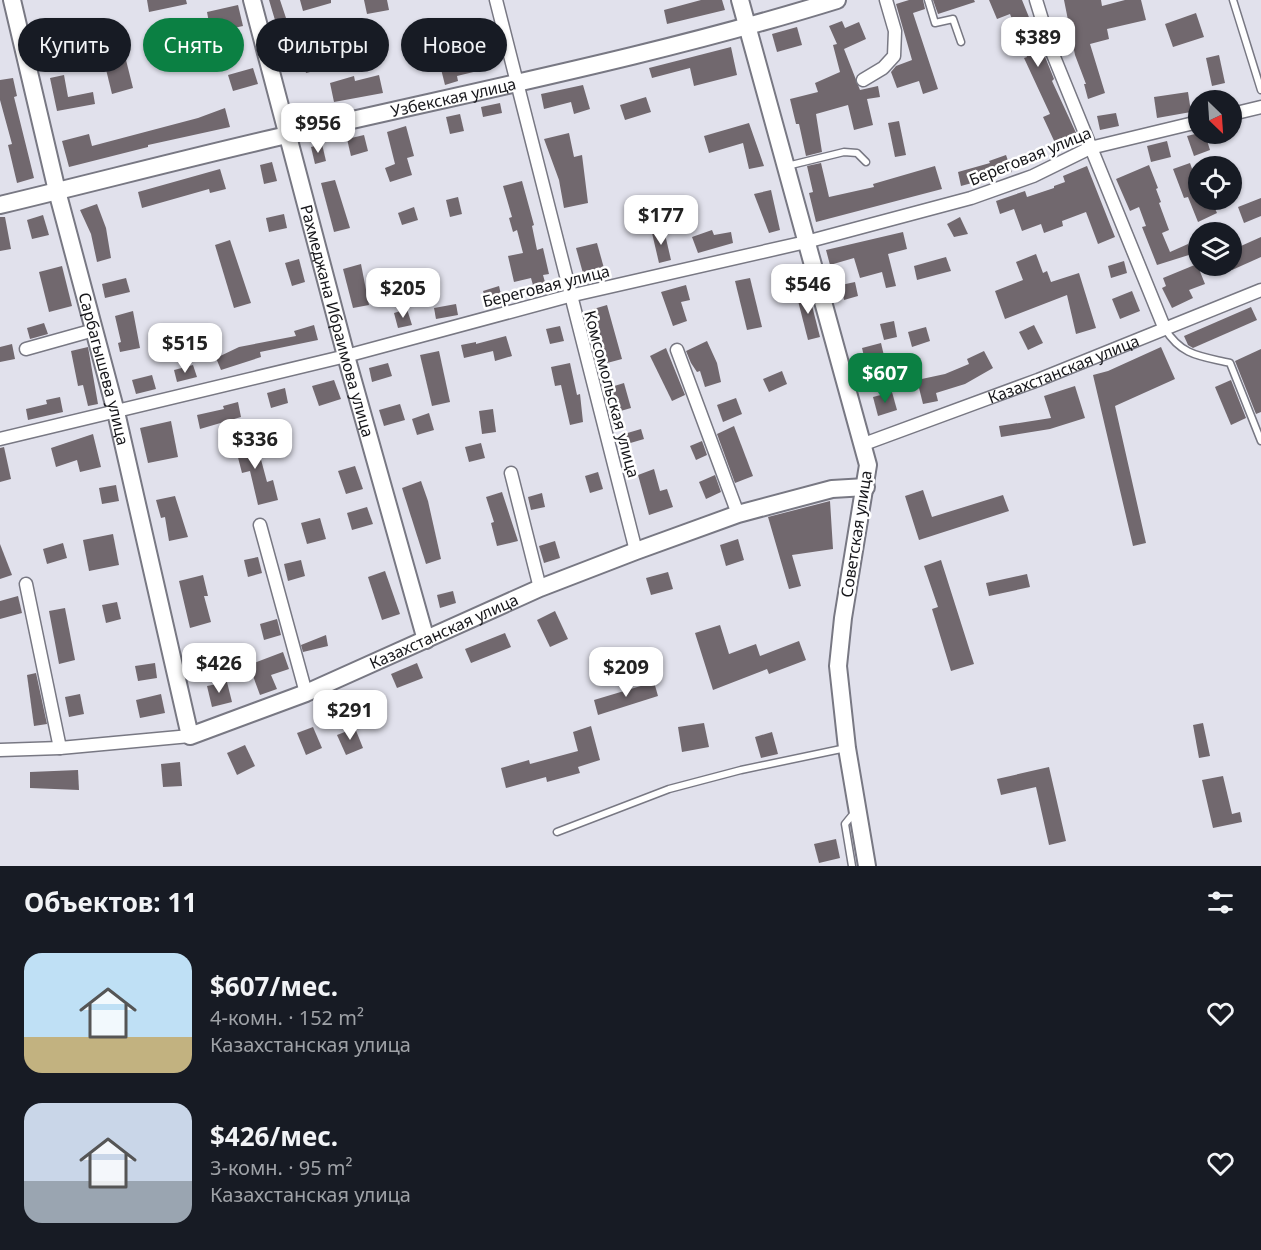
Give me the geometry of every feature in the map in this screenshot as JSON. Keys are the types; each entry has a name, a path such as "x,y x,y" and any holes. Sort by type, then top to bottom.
{"street":[{"name":"Сарбагышева улица","path":"12,0 57,191 116,412 190,736"},
{"name":"Рахмеджана Ибраимова улица","path":"252,0 346,356 426,640"},
{"name":"Комсомольская улица","path":"496,0 569,296 636,551"},
{"name":"Советская улица","path":"740,0 868,465 838,666 847,748 867,866"},
{"name":"Узбекская улица","path":"0,205 287,135 517,85 747,28 837,0"},
{"path":"863,80 883,68 894,56 895,31 886,0"},
{"path":"1036,0 1052,52 1164,327"},
{"path":"1242,112 1261,107"},
{"name":"Береговая улица","path":"0,439 346,356 569,296 806,242 970,198 1034,176 1090,148 1188,124"},
{"name":"Казахстанская улица","path":"864,444 1038,380 1164,327 1261,290"},
{"path":"26,349 94,330"},
{"path":"677,350 738,514"},
{"path":"511,473 540,588"},
{"name":"Казахстанская улица","path":"0,750 60,748 190,736 306,693 540,588 636,551 738,514 832,489 866,487"},
{"path":"260,525 306,693"},
{"path":"26,584 60,748"}],"lane":[{"path":"928,0 935,23 953,19 961,42"},
{"path":"1233,0 1261,90"},
{"path":"786,166 844,152 857,153 866,162"},
{"path":"1164,327 1174,343 1188,354 1230,363 1261,441"},
{"path":"557,832 669,789 741,770 847,748"},
{"path":"852,866 845,824 857,809"}],"building":[{"path":"147,0 186,0 187,4 149,12"},
{"path":"269,0 280,0 286,18 274,18"},
{"path":"300,0 331,0 331,3 303,11"},
{"path":"364,0 387,0 389,10 367,14"},
{"path":"701,0 722,0 725,10 667,24 664,10"},
{"path":"909,0 923,0 925,9 913,13 938,89 923,94 919,81 897,88 891,72 896,66 912,60 896,4"},
{"path":"933,0 974,0 975,2 938,14"},
{"path":"989,0 1022,0 1054,79 1052,81 1077,135 1056,145 1043,117 1050,114 1024,58 1027,57 1010,14 997,19"},
{"path":"1064,0 1101,0 1102,6 1125,0 1141,0 1146,20 1107,29 1109,39 1090,44 1105,93 1088,99 1084,84 1086,84 1075,55"},
{"path":"238,5 241,18 208,18 207,12"},
{"path":"1196,13 1204,37 1173,47 1165,24"},
{"path":"842,21 845,28 859,22 866,39 844,49 860,90 878,86 880,97 867,99 873,125 854,130 848,105 816,114 822,152 806,156 799,124 796,124 790,99 818,92 815,83 840,72 833,45 837,44 829,26"},
{"path":"797,27 802,45 777,52 772,34"},
{"path":"731,47 737,75 694,86 690,68 652,78 649,68"},
{"path":"1219,55 1225,83 1212,86 1206,58"},
{"path":"253,68 258,84 233,91 228,75"},
{"path":"107,72 129,72 133,88 112,94"},
{"path":"442,72 474,72 457,76 458,81 445,85"},
{"path":"64,75 68,97 93,92 95,104 57,111 50,78"},
{"path":"379,75 383,93 334,102 330,83 354,76 355,81"},
{"path":"13,78 17,96 14,97 34,178 17,183 8,145 12,144 0,100 0,80"},
{"path":"583,85 590,109 574,114 571,102 544,109 541,94"},
{"path":"1188,92 1188,113 1157,118 1154,97"},
{"path":"646,97 651,112 625,120 620,105"},
{"path":"500,103 502,113 483,117 481,107"},
{"path":"225,108 230,127 148,145 148,147 69,167 62,141 89,134 92,146 198,118"},
{"path":"1116,113 1119,126 1100,130 1097,116"},
{"path":"460,114 464,131 450,134 446,117"},
{"path":"899,121 906,155 895,157 888,123"},
{"path":"749,123 764,166 749,169 743,143 709,153 704,136"},
{"path":"406,126 414,156 407,158 412,175 390,182 385,168 395,164 387,132"},
{"path":"569,133 574,157 582,155 588,203 564,208 559,180 544,139"},
{"path":"364,135 368,151 351,156 347,139"},
{"path":"1167,141 1171,157 1151,162 1147,146"},
{"path":"322,144 326,161 315,164 311,147"},
{"path":"1190,144 1208,144 1210,150 1194,156"},
{"path":"1006,155 1012,172 961,186 958,172 990,163 989,161"},
{"path":"272,162 277,181 264,184 260,165"},
{"path":"821,163 829,197 874,187 873,184 935,166 942,189 816,222 809,193 813,192 807,166"},
{"path":"1188,164 1188,197 1184,198 1173,169"},
{"path":"1149,165 1158,188 1156,189 1161,202 1159,203 1169,230 1162,233 1170,252 1188,244 1188,255 1157,265 1142,227 1146,226 1139,207 1130,211 1116,179"},
{"path":"1087,166 1115,237 1098,244 1086,212 1062,221 1063,226 1044,233 1041,224 1022,231 1014,209 1000,214 996,201 1025,191 1027,197 1054,188 1065,182 1063,176"},
{"path":"220,169 226,189 210,193 209,189 142,208 138,192"},
{"path":"335,180 350,228 334,232 321,183"},
{"path":"522,181 534,225 532,226 537,250 543,248 549,274 543,275 548,293 536,296 531,278 514,282 508,256 523,253 517,230 513,232 509,218 512,217 503,186"},
{"path":"771,190 780,230 769,233 754,194"},
{"path":"458,197 462,214 450,217 446,200"},
{"path":"1261,198 1261,216 1244,223 1239,210 1242,210 1242,205"},
{"path":"97,204 106,228 111,258 97,262 91,234 80,210"},
{"path":"414,207 418,220 402,225 398,213"},
{"path":"1193,210 1216,210 1217,213 1198,222"},
{"path":"284,214 287,228 269,232 266,218"},
{"path":"43,215 49,235 32,239 27,220"},
{"path":"0,217 5,217 11,249 0,251"},
{"path":"960,217 968,234 954,237 947,224"},
{"path":"664,230 671,260 659,263 652,233"},
{"path":"712,230 714,235 731,232 733,243 698,253 692,237"},
{"path":"903,232 907,249 888,254 896,286 886,288 882,272 860,278 854,258 830,265 826,250"},
{"path":"1261,237 1261,257 1242,266 1242,246"},
{"path":"230,240 251,303 234,308 215,245"},
{"path":"597,243 607,279 586,284 576,248"},
{"path":"1036,254 1043,273 1047,271 1051,282 1079,273 1096,328 1076,334 1067,295 1005,319 995,291 1023,280 1016,262"},
{"path":"946,257 951,271 917,280 914,266"},
{"path":"299,259 305,282 292,286 285,263"},
{"path":"1124,261 1127,273 1111,278 1108,266"},
{"path":"361,264 369,305 353,308 343,269"},
{"path":"62,266 72,306 49,312 39,272"},
{"path":"1188,268 1188,276 1202,276 1205,284 1189,290 1193,298 1172,308 1162,288 1166,286 1163,278"},
{"path":"126,278 130,292 105,298 102,284"},
{"path":"750,278 762,327 747,330 735,281"},
{"path":"855,282 858,296 844,300 841,285"},
{"path":"686,285 690,300 681,302 687,321 673,326 661,292"},
{"path":"499,286 503,303 488,307 483,291"},
{"path":"808,290 820,337 808,340 796,293"},
{"path":"1132,291 1140,311 1120,319 1112,299"},
{"path":"456,304 458,315 436,319 434,308"},
{"path":"607,305 622,359 607,363 598,327 595,328 590,310"},
{"path":"1251,307 1257,320 1193,348 1188,345 1184,336"},
{"path":"407,309 412,325 398,328 394,313"},
{"path":"133,311 140,348 120,352 118,343 121,342 115,316"},
{"path":"894,321 897,337 884,340 880,324"},
{"path":"44,323 48,334 30,339 27,328"},
{"path":"314,325 318,340 260,352 261,357 221,370 216,358 239,347 296,336 294,331"},
{"path":"1034,325 1043,343 1028,350 1019,332"},
{"path":"560,326 564,341 550,344 546,329"},
{"path":"926,327 930,341 912,347 908,332"},
{"path":"506,336 512,356 495,361 493,351 464,358 461,345 476,342 476,344"},
{"path":"707,341 717,363 721,382 705,387 700,371 697,372 686,351"},
{"path":"881,343 885,360 866,365 862,348"},
{"path":"12,344 15,359 0,362 0,347"},
{"path":"88,347 98,404 88,406 83,385 78,386 71,351"},
{"path":"1161,347 1175,379 1115,406 1146,543 1133,546 1093,375 1108,371"},
{"path":"666,348 685,395 672,401 650,356"},
{"path":"1261,349 1261,412 1256,414 1235,361"},
{"path":"439,351 450,402 432,406 420,355"},
{"path":"984,351 993,368 965,384 936,393 938,401 923,404 917,380 945,374 969,364 967,359"},
{"path":"388,363 392,376 372,382 369,368"},
{"path":"570,363 577,395 580,394 583,422 570,425 561,385 555,386 551,367"},
{"path":"193,365 197,377 177,382 174,370"},
{"path":"782,371 787,384 769,392 763,379"},
{"path":"152,375 156,389 136,394 132,380"},
{"path":"334,380 341,399 319,406 312,386"},
{"path":"1231,380 1246,418 1231,425 1215,387"},
{"path":"624,383 631,408 617,412 611,387"},
{"path":"1075,386 1085,418 1050,429 1001,437 999,426 1051,418 1044,396"},
{"path":"285,388 288,403 271,408 267,393"},
{"path":"892,392 897,410 878,416 873,397"},
{"path":"60,397 63,412 28,420 26,409 47,404 46,400"},
{"path":"736,398 742,414 723,422 717,405"},
{"path":"238,402 241,417 200,429 197,415 224,409 223,406"},
{"path":"400,404 405,420 384,426 379,410"},
{"path":"493,409 496,432 482,434 479,411"},
{"path":"429,413 434,430 417,435 412,419"},
{"path":"171,421 178,457 148,463 140,428"},
{"path":"734,426 753,476 735,483 717,434"},
{"path":"641,429 644,439 627,444 624,434"},
{"path":"93,434 101,467 80,472 77,460 56,467 51,448"},
{"path":"255,437 267,482 273,480 278,500 258,505 250,471 242,473 234,442"},
{"path":"702,441 707,455 696,460 690,446"},
{"path":"481,443 485,458 469,462 465,447"},
{"path":"4,447 11,479 0,482 0,448"},
{"path":"355,466 363,489 346,494 338,471"},
{"path":"654,469 660,491 667,489 673,507 649,515 638,475"},
{"path":"598,472 603,489 590,493 585,476"},
{"path":"715,475 721,492 706,499 699,482"},
{"path":"421,481 428,501 441,559 426,564 402,488"},
{"path":"116,485 119,501 102,504 99,488"},
{"path":"923,490 932,517 1003,495 1009,511 919,540 905,496"},
{"path":"502,492 518,541 497,546 491,523 494,522 486,497"},
{"path":"542,493 545,507 531,510 528,497"},
{"path":"175,496 188,537 169,541 165,517 161,518 156,500"},
{"path":"830,501 833,549 792,555 801,586 789,589 768,517"},
{"path":"367,507 373,524 352,530 347,513"},
{"path":"320,518 326,539 307,544 301,523"},
{"path":"113,534 119,565 89,571 83,540"},
{"path":"738,539 744,560 726,566 720,545"},
{"path":"555,541 560,558 544,563 539,546"},
{"path":"63,543 67,558 47,564 43,549"},
{"path":"0,544 12,575 0,579"},
{"path":"258,557 262,573 248,577 244,560"},
{"path":"301,560 305,576 288,581 284,564"},
{"path":"941,560 974,664 951,671 932,609 938,607 924,566"},
{"path":"385,571 400,614 382,620 368,577"},
{"path":"668,572 673,589 651,595 646,578"},
{"path":"1027,574 1030,587 989,596 986,583"},
{"path":"203,575 208,596 204,596 211,622 190,628 179,581"},
{"path":"453,591 456,603 440,608 437,595"},
{"path":"18,596 22,613 0,619 0,601"},
{"path":"117,602 121,619 106,623 102,605"},
{"path":"65,608 75,660 59,664 49,611"},
{"path":"555,611 568,639 550,647 537,620"},
{"path":"277,619 281,635 264,640 260,624"},
{"path":"720,625 729,654 756,644 760,656 799,641 806,660 769,674 767,669 713,690 695,633"},
{"path":"505,633 511,647 471,663 465,649"},
{"path":"326,635 328,646 303,652 301,645"},
{"path":"211,643 215,658 198,663 194,647"},
{"path":"283,652 289,669 271,675 277,689 260,695 249,665"},
{"path":"155,663 157,678 138,681 135,666"},
{"path":"417,663 423,678 397,688 391,674"},
{"path":"36,673 47,724 34,726 27,675"},
{"path":"227,682 232,702 212,707 207,686"},
{"path":"654,682 658,696 598,715 594,700"},
{"path":"80,694 84,714 69,717 65,697"},
{"path":"161,694 165,713 140,718 136,700"},
{"path":"704,723 709,747 682,752 678,727"},
{"path":"1203,723 1210,756 1199,758 1193,725"},
{"path":"591,726 600,760 578,767 580,773 547,782 546,777 506,788 501,768 529,760 530,764 578,751 573,732"},
{"path":"313,727 322,748 306,755 297,733"},
{"path":"355,728 363,748 346,755 337,735"},
{"path":"772,732 778,754 761,758 755,737"},
{"path":"245,745 255,766 237,775 227,753"},
{"path":"180,762 182,786 163,787 161,764"},
{"path":"1049,767 1066,841 1049,845 1036,787 1001,795 997,779"},
{"path":"78,770 79,790 30,788 30,772"},
{"path":"1223,776 1232,814 1240,812 1242,822 1213,828 1202,780"},
{"path":"836,839 840,858 819,863 814,844"}]}
